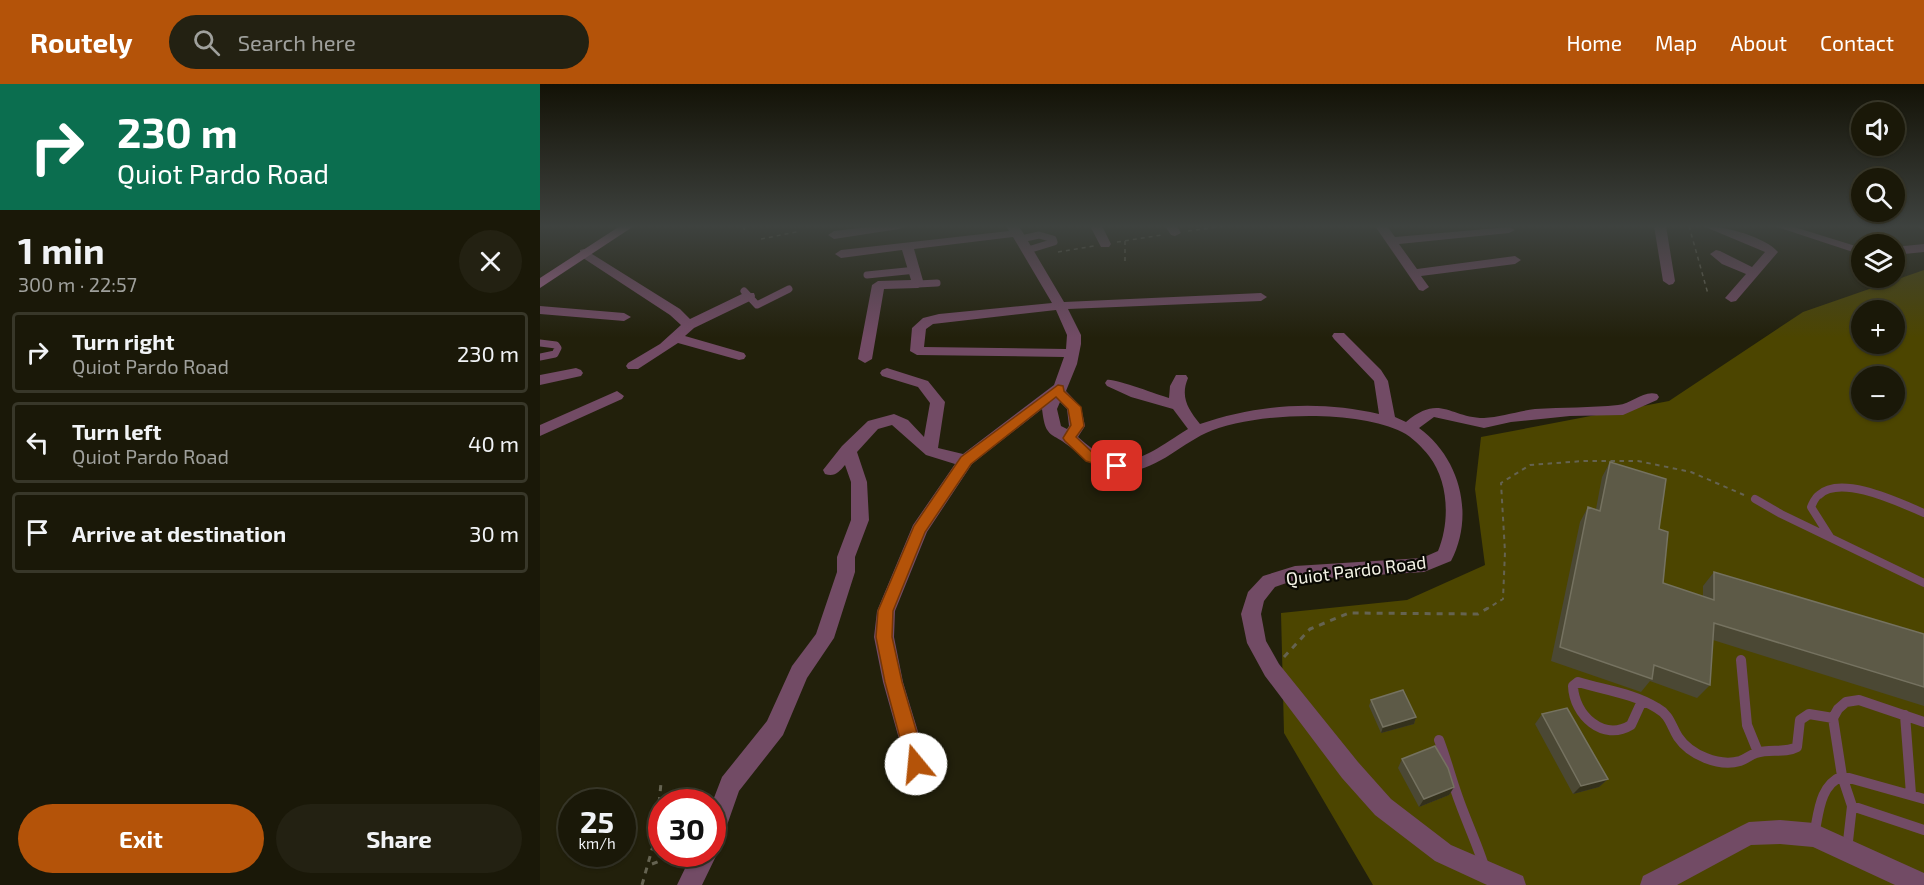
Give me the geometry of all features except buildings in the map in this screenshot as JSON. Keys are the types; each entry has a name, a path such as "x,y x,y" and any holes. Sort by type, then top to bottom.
{"street":[{"path":"540,284 569,263"},
{"path":"600,263 675,312 689,325"},
{"path":"865,359 879,280 918,284 913,263"},
{"path":"921,778 896,693 884,637 886,611 919,530 966,460 1058,391 1071,353 1074,331 1037,263"},
{"path":"1407,263 1423,287"},
{"path":"1413,273 1488,263"},
{"path":"1666,263 1669,281"},
{"path":"1732,263 1752,272"},
{"path":"1731,298 1761,263"},
{"path":"633,366 665,347 689,325 746,293"},
{"path":"1071,353 917,351 919,328 928,321 939,318 1059,306 1261,297"},
{"path":"540,310 624,317"},
{"path":"1339,336 1376,373 1381,381 1388,422"},
{"path":"676,338 739,356"},
{"path":"540,380 576,373"},
{"path":"887,374 923,384 938,402 930,450"},
{"path":"1181,378 1175,388 1177,405 1198,431"},
{"path":"1112,383 1136,394 1177,405"},
{"path":"1058,391 1074,407 1077,426 1069,438"},
{"name":"Quiot Pardo Road","path":"1058,391 1049,409 1054,429 1069,438 1090,458 1117,466 1149,461 1164,454 1198,431 1250,415 1291,412 1330,412 1388,422 1408,429 1439,456 1454,492 1454,538 1445,556 1424,565 1295,573 1269,581 1255,598 1251,614 1257,643 1272,670 1350,770 1383,807 1443,853 1514,885"},
{"path":"540,431 618,396"},
{"path":"1408,429 1424,415 1434,412 1484,423 1546,413 1617,411 1652,397"},
{"path":"831,470 873,425 894,419 915,434 921,443 944,458 966,460"},
{"path":"726,797 730,785 775,728 799,672 824,638 846,572 846,556 860,520 858,482 848,450"},
{"path":"1652,885 1749,834 1780,832 1814,835 1922,885"},
{"path":"689,885 698,867"}],"lane":[{"path":"867,275 879,280 916,270"},
{"path":"918,284 937,284"},
{"path":"746,293 757,305 789,290"},
{"path":"540,343 556,345 558,348 555,354 540,357"},
{"path":"1832,539 1811,507 1813,500 1822,492 1842,487 1865,490 1924,513"},
{"path":"1755,499 1924,583"},
{"path":"1741,660 1747,725 1758,752"},
{"path":"1642,701 1633,723 1627,727 1602,728 1592,724 1579,712 1575,706 1573,688 1578,682 1642,701 1669,716 1681,741 1714,761 1729,763 1741,761 1758,752 1792,750 1797,747 1800,720 1809,714 1833,718"},
{"path":"1847,850 1852,806 1842,776 1833,718 1838,709 1852,700 1924,722"},
{"path":"1905,715 1911,794"},
{"path":"1439,740 1456,786 1459,801 1478,844 1486,873"},
{"path":"1814,835 1826,786 1834,777 1842,776 1924,799"},
{"path":"1852,806 1924,830"}],"path":[{"path":"1699,263 1708,294"},
{"path":"1272,670 1310,629 1349,613 1478,614 1503,599 1505,552 1501,483 1530,465 1584,461 1638,461 1691,472 1755,499"},
{"path":"661,783 661,789"},
{"path":"642,885 650,867"}],"shaded area":[{"path":"1924,270 1924,885 1373,885 1284,733 1281,613 1407,600 1485,565 1475,489 1481,437 1669,401 1803,312 1872,288 1905,288 1905,277"}],"route":[{"path":"916,764 893,682 884,637 886,611 919,530 930,513 966,460 1058,389 1058,392 1074,407 1077,426 1069,438 1090,458 1117,466"}]}
